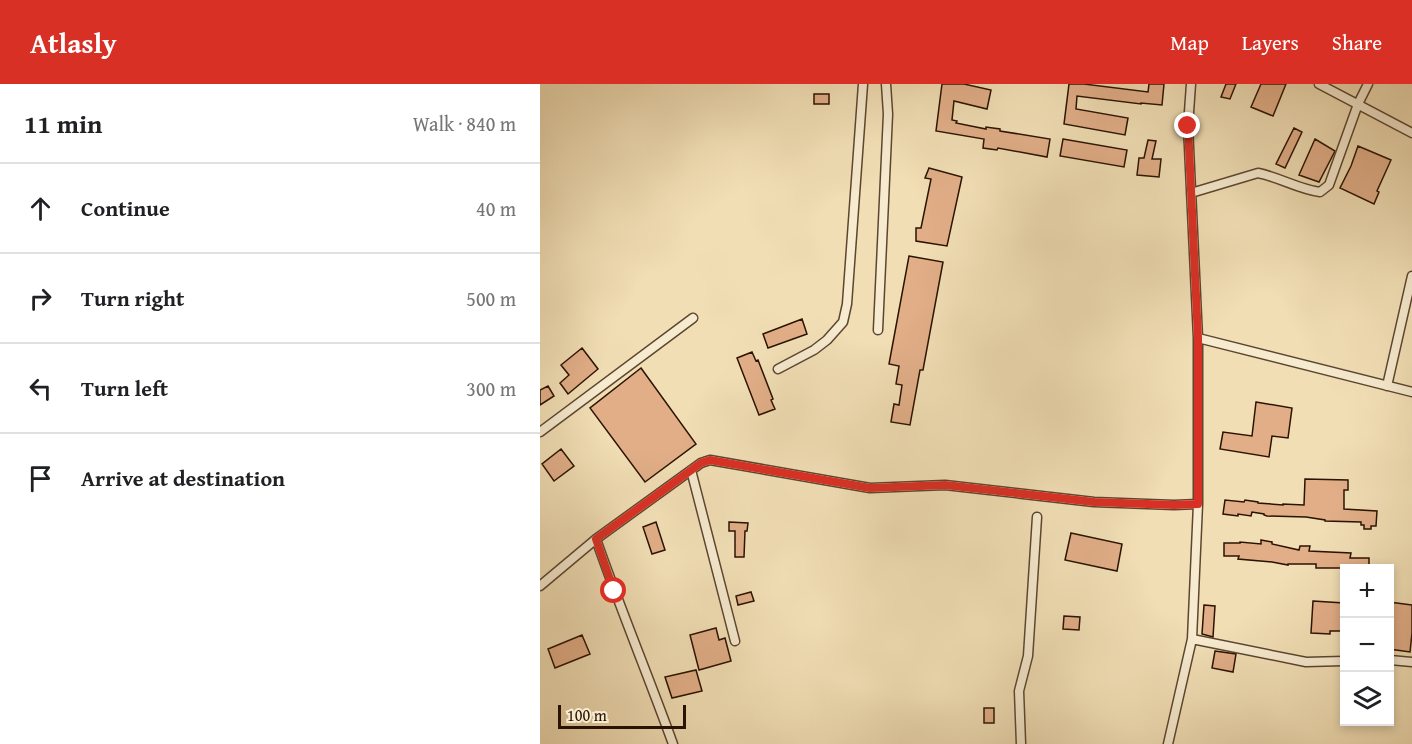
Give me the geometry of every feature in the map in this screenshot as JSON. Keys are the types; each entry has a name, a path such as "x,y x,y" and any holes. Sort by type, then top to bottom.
{"street":[{"path":"778,369 814,350 827,340 843,322 847,304 863,84"},
{"path":"878,330 888,114 886,84"},
{"path":"1168,744 1192,639 1198,504 1198,338 1188,126 1191,84"},
{"path":"1319,84 1412,133"},
{"path":"1191,193 1258,173 1307,190 1320,192 1329,185 1358,104 1368,84"},
{"path":"1387,386 1412,276"},
{"path":"540,432 693,318"},
{"path":"1198,338 1412,392"},
{"path":"540,586 596,539 701,463 710,460 870,488 945,485 1094,502 1198,504"},
{"path":"691,470 735,641"},
{"path":"1022,744 1019,691 1028,656 1037,518"},
{"path":"596,539 673,744"},
{"path":"1192,639 1306,662 1340,661"},
{"path":"1394,660 1412,662"}],"building":[{"path":"942,84 964,84 991,90 987,109 954,101 952,120 957,121 956,123 1050,139 1047,157 998,148 997,150 983,148 984,139 936,131"},
{"path":"1069,84 1148,92 1149,84 1164,84 1162,105 1077,96 1076,109 1128,118 1125,135 1064,124"},
{"path":"1226,84 1236,84 1230,99 1221,97"},
{"path":"1261,84 1286,84 1273,116 1251,107"},
{"path":"814,94 829,94 829,104 814,104"},
{"path":"1294,128 1302,132 1285,168 1276,164"},
{"path":"1063,139 1127,150 1124,167 1060,156"},
{"path":"1315,139 1335,151 1319,182 1299,175"},
{"path":"1148,140 1156,141 1152,159 1161,159 1159,177 1137,175 1139,158 1144,158"},
{"path":"1358,146 1391,160 1377,191 1379,192 1374,204 1340,188"},
{"path":"929,168 962,177 947,246 916,241 916,228 921,228 931,179 925,178"},
{"path":"909,256 943,262 923,370 920,370 910,425 891,422 894,404 899,405 902,385 896,384 899,366 889,364"},
{"path":"802,319 807,334 768,348 763,334"},
{"path":"582,348 598,369 568,394 560,383 569,375 561,365"},
{"path":"752,352 756,361 758,360 775,409 759,415 737,358"},
{"path":"641,368 696,444 645,482 590,408"},
{"path":"548,386 554,396 540,405 540,390"},
{"path":"1256,402 1292,408 1288,438 1272,436 1269,457 1220,449 1223,432 1252,436"},
{"path":"561,449 574,466 554,481 542,464"},
{"path":"1305,479 1348,480 1348,490 1344,490 1344,509 1377,511 1376,526 1364,529 1361,522 1267,516 1252,512 1251,516 1223,514 1225,500 1304,505"},
{"path":"656,522 665,550 652,554 643,527"},
{"path":"729,522 748,523 747,531 745,531 744,557 735,557 735,531 729,531"},
{"path":"1071,533 1122,544 1117,571 1065,560"},
{"path":"1261,540 1299,550 1300,546 1310,546 1309,551 1351,553 1350,558 1369,558 1369,564 1340,564 1340,568 1316,568 1316,564 1288,565 1238,559 1239,556 1224,556 1224,543 1261,544"},
{"path":"751,592 754,601 738,605 736,596"},
{"path":"1313,601 1340,603 1340,631 1330,631 1330,634 1311,633"},
{"path":"1394,603 1412,605 1410,652 1394,650"},
{"path":"1204,605 1215,606 1213,637 1202,634"},
{"path":"1064,616 1080,617 1079,630 1063,629"},
{"path":"716,628 719,640 725,638 731,661 699,670 690,635"},
{"path":"582,635 590,654 555,668 548,649"},
{"path":"1215,651 1236,654 1233,672 1212,668"},
{"path":"696,670 702,691 672,698 665,677"},
{"path":"984,708 994,708 994,723 984,723"}],"route":[{"path":"614,591 596,539 701,463 710,460 870,488 945,485 1094,502 1198,504 1198,338 1188,126"}]}
